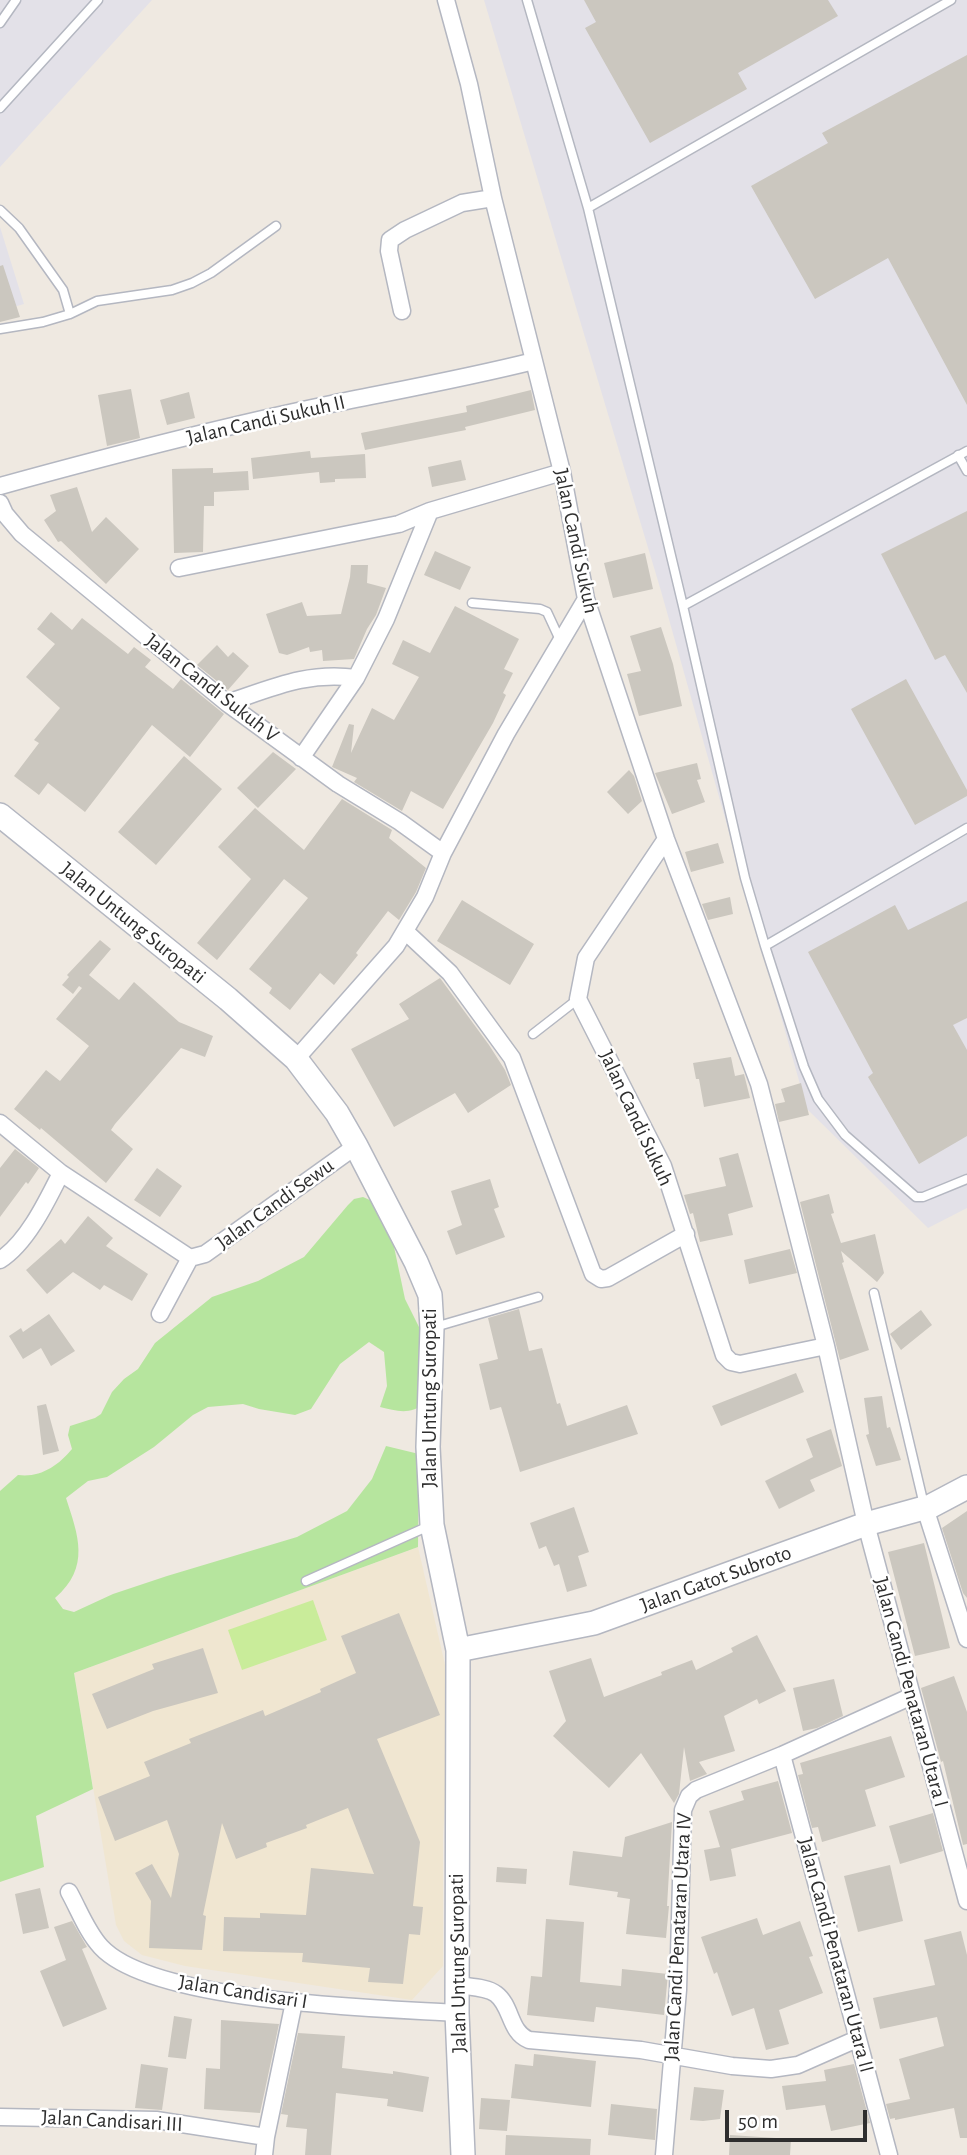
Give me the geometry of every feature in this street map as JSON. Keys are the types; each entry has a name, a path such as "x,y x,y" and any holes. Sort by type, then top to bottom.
{"main road":[{"name":"Jalan Untung Suropati","path":"0,815 228,999 296,1059 337,1113 356,1146 416,1262 430,1295 432,1328 428,1447 432,1525 458,1650 457,2013 463,2155"},
{"name":"Jalan Gatot Subroto","path":"458,1650 594,1623 866,1524 925,1508 967,1487"}],"street":[{"name":"Jalan Candi Sukuh","path":"446,0 470,84 493,198 562,472 586,599 666,839 759,1084 826,1346 866,1524"},
{"path":"402,312 389,251 390,240 405,230 462,204 493,198"},
{"name":"Jalan Candi Sukuh II","path":"0,486 330,404 458,380 534,361"},
{"path":"179,568 399,524 430,511 562,472"},
{"name":"Jalan Candi Sukuh V","path":"0,503 5,514 22,534 227,703 338,784 400,822 443,853"},
{"path":"301,758 356,678 386,619 430,511"},
{"path":"296,1059 396,946 425,897 443,853 506,734 586,599"},
{"path":"227,703 301,678 332,675 356,678"},
{"path":"578,999 586,958 666,839"},
{"path":"405,931 450,973 512,1058 593,1273 601,1279 608,1278 686,1234"},
{"name":"Jalan Candi Sukuh","path":"578,999 663,1166 724,1355 731,1362 740,1364 826,1346"},
{"name":"Jalan Candi Sewu","path":"0,1124 61,1173 190,1258"},
{"name":"Jalan Candi Sewu","path":"160,1314 190,1258 205,1254 356,1146"},
{"path":"0,1260 13,1252 48,1200 61,1173"},
{"path":"925,1508 966,1634"},
{"name":"Jalan Candi Penataran Utara I","path":"866,1524 967,1901"},
{"name":"Jalan Candi Penataran Utara IV","path":"664,2155 679,1977 685,1803 696,1790 782,1755 912,1696"},
{"name":"Jalan Candi Penataran Utara II","path":"782,1755 889,2155"},
{"name":"Jalan Candisari I","path":"69,1892 102,1948 128,1966 158,1979 294,2002 457,2013"},
{"path":"457,1985 490,1991 499,1997 518,2033 529,2040 672,2055 743,2068 781,2069 814,2060 857,2039"},
{"path":"264,2155 294,2002"},
{"name":"Jalan Candisari III","path":"0,2117 156,2120 266,2137"}],"lane":[{"path":"0,23 16,0"},
{"path":"0,108 99,0"},
{"path":"527,0 588,208 745,878 778,992 813,1089 845,1135 916,1197 943,1190 967,1179"},
{"path":"588,208 951,0"},
{"path":"0,210 19,228 63,289 70,314"},
{"path":"0,328 43,322 70,314 97,301 172,290 191,283 211,273 276,226"},
{"path":"683,606 963,453 967,471"},
{"path":"472,603 540,609 547,612 560,640"},
{"path":"765,946 967,828"},
{"path":"533,1034 578,999"},
{"path":"874,1293 925,1508"},
{"path":"432,1328 538,1297"},
{"path":"306,1581 432,1525"}],"shaded area":[{"path":"0,0 152,0 0,167"},
{"path":"484,0 967,0 967,1208 928,1228 807,1109 661,591"},
{"path":"0,227 24,304 0,311"},
{"path":"418,1547 451,1691 443,1836 443,1966 412,2000 185,1966 142,1955 124,1941 116,1925 74,1673"}],"green space":[{"path":"363,1197 372,1201 393,1242 405,1299 424,1337 424,1404 408,1411 380,1407 387,1386 384,1352 369,1342 340,1364 311,1409 295,1415 243,1404 208,1407 193,1415 154,1447 107,1477 88,1481 66,1498 77,1538 77,1562 74,1574 55,1598 63,1609 74,1612 113,1594 297,1537 347,1511 372,1479 386,1446 419,1454 418,1547 74,1673 93,1789 36,1816 44,1867 0,1882 0,1491 18,1475 41,1473 67,1455 72,1449 68,1435 70,1426 101,1414 112,1392 138,1369 155,1343 212,1297 258,1281 304,1257 348,1205 354,1199"},
{"path":"313,1600 327,1640 242,1670 228,1630"}],"building":[{"path":"584,0 828,0 838,16 738,73 747,89 650,143 585,28 596,22"},
{"path":"967,55 967,405 888,258 815,299 751,186 828,143 822,133"},
{"path":"3,265 20,317 0,322 0,266"},
{"path":"131,389 140,438 107,446 98,395"},
{"path":"531,390 535,410 465,427 466,430 365,450 361,433 467,412 466,406"},
{"path":"189,392 195,418 167,425 160,400"},
{"path":"310,451 311,458 365,454 366,478 335,479 335,482 320,483 319,472 253,479 251,458"},
{"path":"461,460 466,480 432,487 428,467"},
{"path":"213,468 213,473 248,471 249,490 214,492 214,506 204,506 203,552 174,553 172,469"},
{"path":"77,487 92,532 106,517 139,549 106,584 61,541 58,542 44,520 56,511 50,495"},
{"path":"967,511 967,693 945,655 935,660 881,554"},
{"path":"435,551 471,567 460,590 424,575"},
{"path":"645,553 653,589 613,598 604,563"},
{"path":"351,565 368,565 367,583 386,588 354,659 323,661 322,650 310,652 309,647 287,655 279,653 266,614 302,602 307,616 341,614"},
{"path":"455,606 519,639 504,669 513,673 493,723 443,809 411,791 402,811 354,782 357,778 332,767 349,724 354,725 351,753 372,708 394,720 419,677 392,664 403,640 430,653"},
{"path":"51,612 72,630 82,618 128,654 134,647 151,660 145,667 173,689 181,679 224,714 190,757 152,725 85,812 48,783 39,795 14,776 39,743 34,740 60,708 26,677 55,644 37,629"},
{"path":"661,627 682,706 639,716 627,674 641,671 630,636"},
{"path":"217,645 228,657 233,652 249,666 228,690 197,665"},
{"path":"906,679 967,790 967,796 915,825 851,709"},
{"path":"273,752 296,769 258,808 237,788"},
{"path":"184,756 222,789 156,865 118,832"},
{"path":"697,763 701,779 697,780 705,802 672,814 655,773"},
{"path":"629,770 634,776 642,801 628,814 607,792"},
{"path":"342,799 392,830 389,838 426,868 416,892 399,920 388,911 334,985 320,973 290,1010 269,993 272,988 249,969 308,898 284,879 217,960 197,943 251,879 218,847 255,808 304,850"},
{"path":"718,843 724,863 691,872 685,852"},
{"path":"730,897 733,914 708,920 702,904"},
{"path":"462,900 534,944 510,985 437,941"},
{"path":"967,901 967,1018 953,1025 967,1050 967,1136 919,1164 868,1077 873,1073 808,952 895,905 908,930"},
{"path":"100,940 111,949 89,975 119,1000 134,982 179,1022 213,1036 205,1057 181,1048 115,1124 111,1130 133,1149 106,1183 41,1128 40,1130 14,1109 46,1070 60,1081 89,1046 56,1019 82,988 79,986 73,994 62,985 69,977 67,975"},
{"path":"440,978 489,1045 511,1085 468,1113 455,1093 394,1127 351,1049 409,1019 399,1004"},
{"path":"731,1057 735,1076 744,1074 750,1098 704,1107 693,1063"},
{"path":"801,1083 809,1115 779,1122 775,1104 785,1102 781,1089"},
{"path":"15,1149 39,1168 0,1217 0,1168"},
{"path":"738,1153 753,1207 728,1214 733,1235 700,1242 693,1213 690,1214 684,1195 726,1186 719,1158"},
{"path":"157,1168 182,1186 160,1217 134,1200"},
{"path":"490,1179 499,1207 494,1209 505,1237 456,1255 447,1231 462,1225 451,1191"},
{"path":"829,1194 834,1213 831,1214 841,1243 875,1234 884,1273 877,1282 841,1251 842,1263 869,1350 840,1360 800,1202"},
{"path":"88,1216 113,1238 106,1246 148,1274 132,1301 104,1285 100,1290 73,1272 47,1294 26,1270 61,1239 65,1244"},
{"path":"790,1249 797,1273 749,1284 744,1260"},
{"path":"519,1309 529,1351 542,1348 557,1404 560,1403 567,1426 627,1405 638,1434 520,1472 501,1407 490,1410 479,1364 498,1359 488,1318"},
{"path":"921,1310 932,1325 901,1350 890,1334"},
{"path":"49,1314 75,1351 51,1366 41,1348 23,1359 9,1336 21,1328 23,1332"},
{"path":"796,1373 804,1392 721,1426 712,1406"},
{"path":"882,1396 887,1428 890,1427 901,1460 876,1466 866,1435 869,1434 864,1398"},
{"path":"46,1404 59,1451 43,1455 37,1406"},
{"path":"831,1429 842,1466 810,1480 815,1491 779,1509 765,1481 813,1457 806,1439"},
{"path":"574,1507 589,1552 578,1556 587,1586 567,1592 559,1564 554,1566 546,1546 539,1549 530,1523"},
{"path":"967,1511 967,1598 942,1528"},
{"path":"924,1543 950,1648 915,1656 888,1552"},
{"path":"399,1613 440,1715 377,1739 420,1842 413,1906 423,1907 420,1935 409,1934 403,1984 368,1982 370,1968 302,1962 303,1953 223,1951 224,1917 260,1918 260,1913 306,1915 311,1868 374,1874 348,1808 306,1825 307,1828 266,1843 267,1847 236,1859 222,1823 203,1915 206,1916 202,1950 149,1948 151,1901 135,1873 152,1864 171,1898 179,1854 167,1820 115,1841 98,1797 150,1776 144,1762 191,1743 189,1739 263,1710 265,1716 321,1692 320,1689 356,1673 341,1636"},
{"path":"757,1635 786,1691 759,1704 757,1699 724,1716 735,1751 699,1762 707,1774 690,1781 684,1747 679,1794 674,1803 641,1753 609,1788 553,1736 566,1721 549,1671 591,1658 604,1697 662,1675 661,1672 692,1660 696,1670 733,1652 731,1648"},
{"path":"203,1648 218,1693 153,1711 107,1729 92,1694 154,1669 152,1664"},
{"path":"954,1676 967,1712 967,1844 963,1845 943,1761 941,1762 921,1688"},
{"path":"834,1679 843,1716 817,1728 803,1731 793,1688"},
{"path":"891,1736 905,1777 865,1790 876,1826 822,1842 818,1827 812,1828 798,1775 803,1774 800,1763"},
{"path":"778,1781 792,1833 731,1849 736,1876 710,1881 704,1850 720,1847 709,1811 744,1800 741,1791"},
{"path":"933,1813 943,1851 900,1864 889,1826"},
{"path":"672,1822 666,1938 626,1934 630,1899 617,1897 618,1892 569,1885 573,1851 622,1857 625,1837"},
{"path":"890,1865 903,1921 858,1932 844,1876"},
{"path":"497,1867 527,1869 526,1884 496,1882"},
{"path":"40,1888 49,1928 23,1934 15,1894"},
{"path":"757,1918 763,1935 800,1921 813,1956 809,1957 823,1993 779,2010 789,2044 766,2050 754,2008 732,2016 717,1972 714,1974 701,1937"},
{"path":"546,1919 584,1922 580,1982 621,1986 622,1969 668,1974 664,2015 596,2007 594,2022 527,2015 531,1976 542,1977"},
{"path":"72,1921 87,1947 82,1949 107,2009 63,2027 40,1971 66,1960 54,1927"},
{"path":"961,1931 967,1955 967,2138 960,2138 954,2108 890,2119 886,2104 910,2099 899,2059 944,2046 937,2017 880,2029 873,1998 935,1985 924,1940"},
{"path":"174,2016 192,2019 186,2059 168,2057"},
{"path":"221,2020 279,2024 260,2113 204,2109 206,2068 220,2069"},
{"path":"298,2033 345,2036 342,2068 393,2074 393,2071 429,2077 423,2112 387,2106 388,2099 336,2093 331,2155 305,2155 307,2129 286,2127 288,2115 281,2114"},
{"path":"534,2054 596,2061 591,2107 511,2098 515,2064 533,2066"},
{"path":"141,2064 168,2068 162,2110 135,2108"},
{"path":"854,2064 870,2123 831,2131 825,2105 786,2110 782,2086 826,2081 824,2070"},
{"path":"694,2087 724,2090 720,2119 690,2120"},
{"path":"481,2098 510,2100 507,2131 479,2129"},
{"path":"611,2104 657,2109 655,2140 608,2135"},
{"path":"506,2135 591,2139 590,2155 505,2155"},
{"path":"730,2135 791,2139 790,2155 729,2155"}]}
